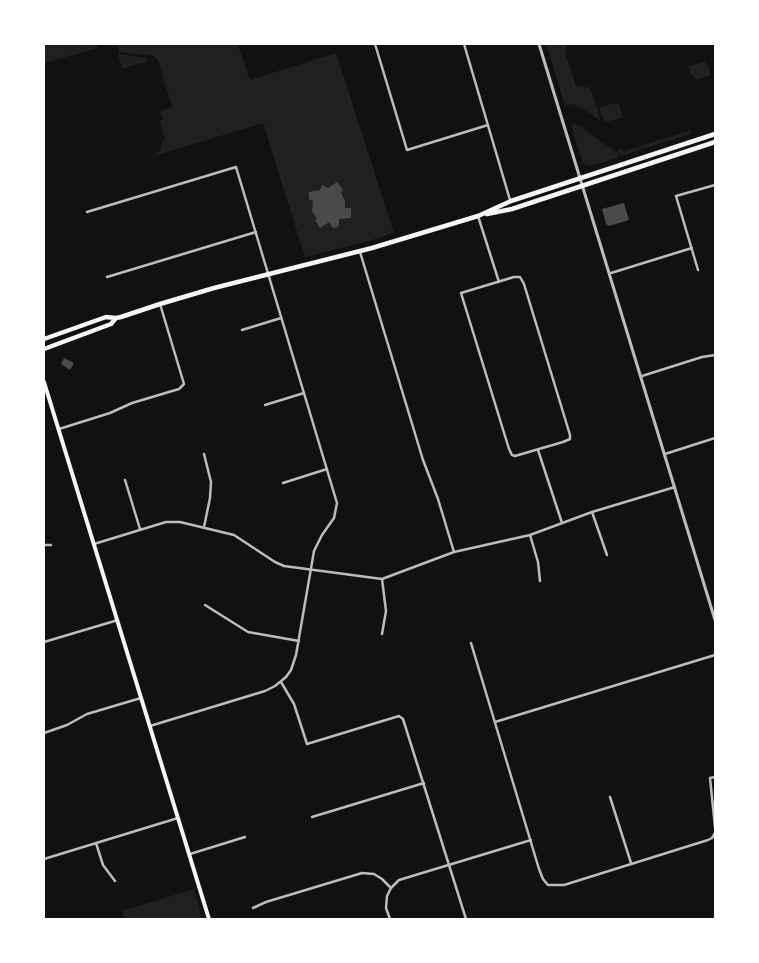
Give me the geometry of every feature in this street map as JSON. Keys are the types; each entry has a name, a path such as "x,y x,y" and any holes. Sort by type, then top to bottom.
{"main road":[{"path":"478,216 510,201 715,134"},
{"path":"44,339 106,317 116,318 160,304 360,252 478,216 512,209 715,142"},
{"path":"44,348 111,324 116,318"},
{"path":"44,382 210,919"}],"street":[{"path":"375,44 407,150 488,125"},
{"path":"464,44 510,201"},
{"path":"539,44 611,273 715,620"},
{"path":"87,212 236,167 336,495 336,511 330,525 317,543 299,641 291,670 280,682 265,691 150,726"},
{"path":"698,270 676,196 715,185"},
{"path":"478,216 499,282"},
{"path":"107,277 256,232"},
{"path":"611,273 692,248"},
{"path":"360,252 454,552"},
{"path":"520,276 524,284 570,438 564,442 519,456 512,456 509,449 462,293 499,282 520,276"},
{"path":"59,429 110,413 136,401 179,388 184,384 160,304"},
{"path":"242,330 281,318"},
{"path":"642,376 702,357 715,355"},
{"path":"265,405 304,393"},
{"path":"665,454 715,438"},
{"path":"538,450 562,523"},
{"path":"204,454 210,473 211,490 204,527"},
{"path":"283,483 328,469"},
{"path":"125,480 140,530"},
{"path":"94,544 170,521 234,535 284,566 382,579 454,552 530,535 592,512 675,487"},
{"path":"592,512 607,555"},
{"path":"530,535 538,562 540,581"},
{"path":"44,545 51,545"},
{"path":"382,579 386,611 382,634"},
{"path":"205,605 248,632 299,641"},
{"path":"44,642 118,620"},
{"path":"471,643 543,879 548,885 564,884 631,864 708,840 715,833"},
{"path":"495,722 715,655"},
{"path":"280,682 294,704 307,744 400,716 406,723 466,919"},
{"path":"44,732 67,725 87,714 141,697"},
{"path":"715,777 710,778 715,827"},
{"path":"312,817 424,783"},
{"path":"610,797 631,864"},
{"path":"44,859 178,818"},
{"path":"190,854 245,837"},
{"path":"390,919 386,908 386,896 399,880 531,840"},
{"path":"96,843 103,865 115,881"},
{"path":"253,908 266,902 362,873 374,874 391,888"}],"shaded area":[{"path":"44,44 96,44 98,48 44,63"},
{"path":"117,44 238,44 250,80 336,53 394,233 305,257 263,123 85,177 155,155 161,149 162,141 165,140 160,120 163,119 160,111 172,107 158,60 153,56 119,52"},
{"path":"546,44 565,44 567,51 565,52 576,87 590,87 601,121 578,106 573,104 565,105"},
{"path":"118,54 147,58 148,61 122,69"},
{"path":"706,61 711,75 697,80 691,74 688,67"},
{"path":"615,103 619,104 623,118 605,122 599,108"},
{"path":"576,124 618,153 619,157 590,166 583,164 571,125"},
{"path":"688,127 691,132 688,135 620,156 618,151 621,148 624,151 689,131"},
{"path":"194,889 202,919 125,919 122,911"}],"building":[{"path":"337,182 343,190 341,193 345,201 345,208 351,208 351,218 339,219 339,226 336,228 333,228 329,222 320,228 312,211 313,201 309,199 309,192 320,190 322,185 328,188"},
{"path":"624,203 629,220 609,226 606,224 602,209"},
{"path":"64,358 74,363 70,370 61,364"}]}
